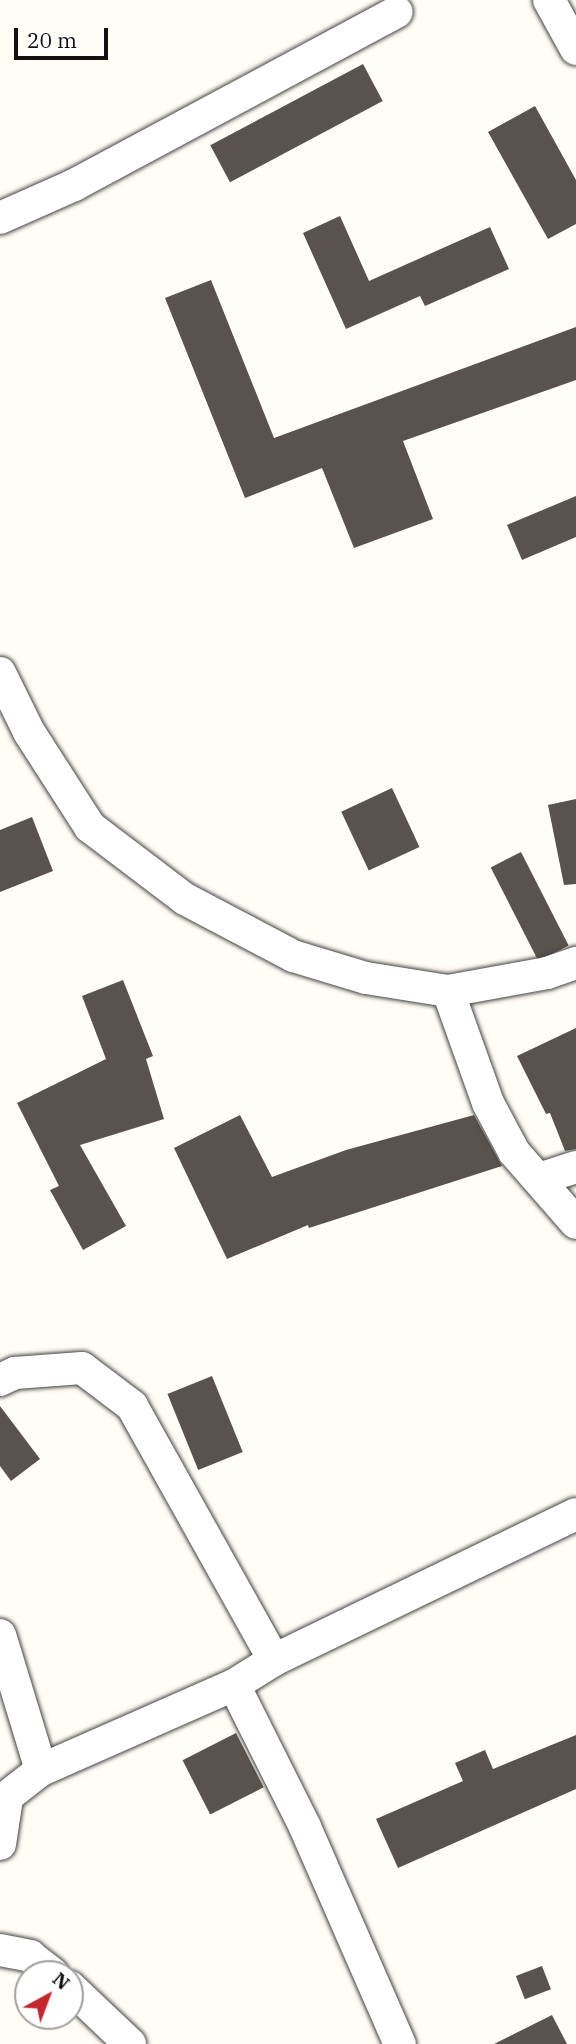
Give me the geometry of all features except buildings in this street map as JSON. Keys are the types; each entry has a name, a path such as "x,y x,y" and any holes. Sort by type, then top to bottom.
{"street":[{"path":"549,0 576,49"},
{"path":"0,218 74,185 396,12"},
{"path":"0,673 29,732 90,827 185,899 293,956 366,978 448,991 547,973 576,963"},
{"path":"448,991 488,1103 514,1152 576,1223"},
{"path":"539,1179 576,1167"},
{"path":"0,1380 15,1373 82,1368 132,1406 274,1660"},
{"path":"0,1844 3,1800 41,1770 234,1685 274,1660 576,1514"},
{"path":"0,1635 41,1770"},
{"path":"234,1685 304,1827 400,2044"},
{"path":"0,1950 30,1956 35,1960"},
{"path":"84,2000 130,2044"}]}
